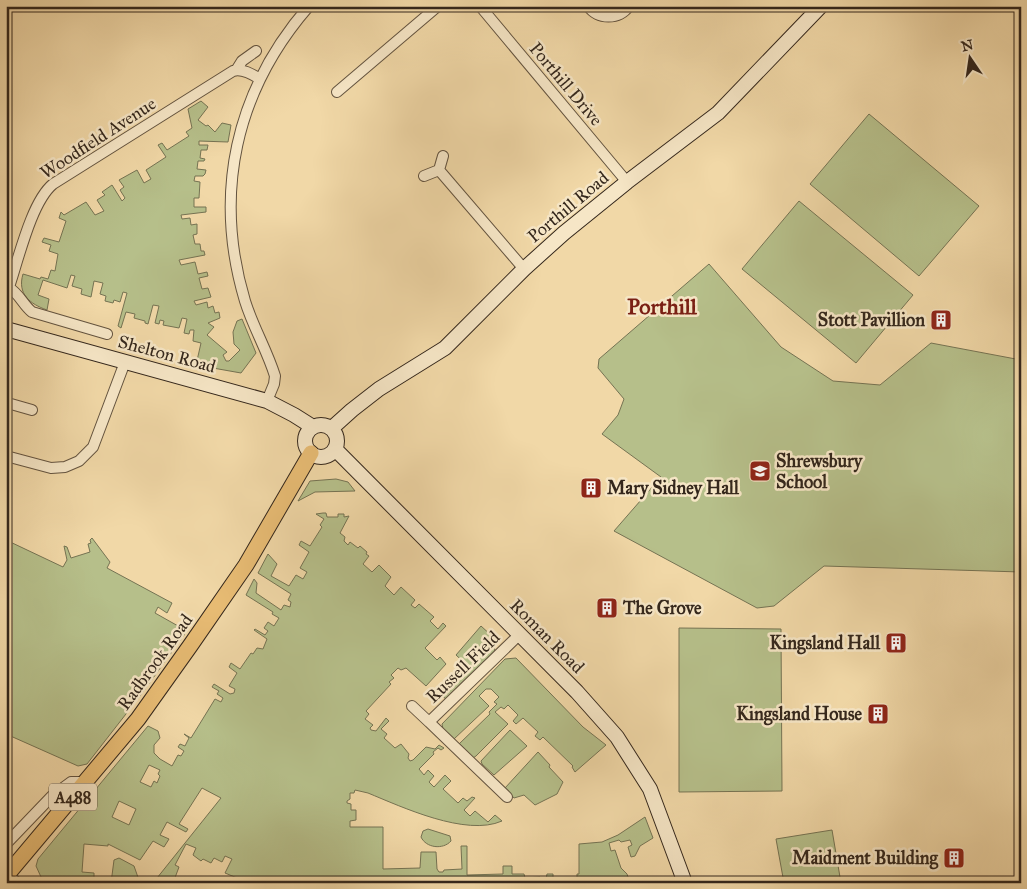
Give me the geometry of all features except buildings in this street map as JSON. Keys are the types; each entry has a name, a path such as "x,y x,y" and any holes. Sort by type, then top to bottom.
{"main road":[{"name":"Porthill Road","path":"332,428 374,393 445,348 524,269 564,233 626,182 718,113 821,6"},
{"name":"Shelton Road","path":"6,329 267,401 313,426"},
{"path":"321,424 332,428 337,436 338,442 335,449 327,456 320,457 311,454 307,449 306,434 313,426 321,424"},
{"name":"Roman Road","path":"335,449 577,692 617,737 650,789 685,883"},
{"name":"Radbrook Road","path":"10,878 84,782 138,719 190,646 246,565 311,454"}],"street":[{"path":"267,401 275,376 246,302 236,265 230,209 232,177 236,148 245,114 260,79 289,32 308,6"},
{"path":"337,92 438,6"},
{"name":"Porthill Drive","path":"480,6 626,182"},
{"path":"588,6 596,14 610,17 618,15 629,6"},
{"name":"Woodfield Avenue","path":"8,292 32,220 45,190 237,69 242,61 256,51"},
{"path":"237,69 260,79"},
{"path":"439,170 443,156"},
{"path":"424,176 439,170"},
{"path":"439,170 524,269"},
{"path":"8,292 15,291 23,305 32,312 107,334"},
{"path":"6,456 51,468 65,467 79,462 93,447 125,362"},
{"path":"6,414 8,403 32,410"},
{"name":"Russell Field","path":"429,722 519,635"},
{"name":"Russell Field","path":"412,706 508,797"},
{"path":"6,844 52,796 71,782 84,782"}],"green space":[{"path":"201,101 208,107 198,120 206,126 208,125 215,132 222,123 231,125 228,142 199,141 199,145 208,145 207,150 201,150 200,158 205,159 204,161 198,161 197,169 206,170 203,176 195,176 194,181 200,182 199,198 194,198 194,207 206,207 206,212 181,215 182,219 190,218 191,225 197,224 197,234 193,235 195,244 200,244 201,251 204,251 205,255 179,260 181,265 195,262 198,274 207,272 208,276 199,278 202,289 208,288 211,297 194,301 196,305 207,302 208,308 213,306 215,313 219,312 220,318 208,323 214,327 207,335 227,352 223,355 226,361 229,361 240,350 234,344 233,332 237,321 242,319 256,353 241,373 196,365 201,343 193,341 194,330 190,330 189,334 184,333 187,319 182,318 179,328 163,325 164,321 160,320 159,324 155,323 159,306 153,305 148,324 145,321 134,318 135,314 126,312 121,328 118,326 127,293 123,292 120,302 114,300 113,303 105,301 106,296 100,294 103,283 94,281 91,297 81,294 82,289 72,286 75,276 71,275 67,288 43,280 38,295 49,299 47,310 30,301 23,293 22,287 23,274 40,279 41,277 48,279 51,270 55,271 58,254 49,251 51,245 42,242 44,238 59,242 66,221 59,218 61,212 64,215 86,202 95,215 104,211 97,200 105,195 102,192 112,185 122,201 125,198 120,190 124,187 119,180 137,170 144,183 151,179 146,170 166,157 158,145 162,143 167,150 189,136 186,132 192,128 188,109"},
{"path":"869,114 979,206 919,276 810,184"},
{"path":"799,201 913,295 856,363 742,269"},
{"path":"709,264 781,347 833,381 880,385 931,343 1021,360 1021,572 824,566 774,606 757,608 614,531 661,477 602,434 618,415 624,399 598,368 599,359"},
{"path":"336,479 348,482 355,491 315,492 298,501 310,481"},
{"path":"326,513 327,517 338,517 338,514 344,514 344,517 349,516 340,533 345,537 344,541 348,545 350,542 358,548 360,546 367,552 366,554 369,556 363,564 372,572 379,565 391,577 385,586 394,595 401,587 415,600 411,605 415,608 419,604 434,617 430,621 438,629 443,623 446,626 425,648 437,660 440,657 446,664 426,686 406,668 401,670 398,668 391,675 394,678 389,682 391,684 366,711 369,714 365,719 373,725 370,728 371,730 376,731 386,718 389,721 381,729 387,734 384,738 395,748 401,744 409,754 408,758 410,761 426,747 435,749 439,745 444,748 441,750 438,748 433,752 434,754 419,769 424,775 428,770 434,776 429,782 434,787 445,775 451,781 443,789 458,803 463,798 467,801 472,797 475,798 464,810 470,816 475,811 488,822 495,815 502,821 487,825 453,823 355,790 354,793 350,793 350,799 347,801 347,803 351,804 351,810 356,810 356,820 350,821 350,827 383,827 383,869 420,868 421,852 436,852 437,869 439,872 462,869 461,846 467,846 467,875 503,874 503,866 512,866 512,874 524,874 525,878 540,877 541,880 546,879 547,874 553,874 553,879 570,878 570,881 576,881 577,874 579,874 579,844 602,842 618,835 645,817 653,838 640,846 635,856 631,857 628,847 632,845 630,840 621,842 619,840 609,843 611,851 615,850 621,868 627,874 630,883 241,883 242,880 225,873 232,859 225,856 222,862 214,858 211,863 203,859 201,861 193,855 196,848 186,844 175,865 179,867 173,883 153,883 221,798 202,788 179,824 188,829 186,832 167,822 160,835 169,839 164,847 153,841 140,860 108,844 108,846 84,844 82,872 94,873 94,883 49,881 41,877 36,866 38,859 148,726 158,731 160,738 154,745 154,753 172,766 178,755 181,756 184,751 178,747 180,744 185,746 189,738 184,734 191,738 215,699 221,702 223,698 217,694 219,691 212,687 214,684 230,694 234,693 235,689 229,686 237,673 229,667 231,663 240,669 251,653 253,654 257,648 263,649 267,639 254,630 265,635 268,631 264,628 268,622 274,626 279,618 246,595 254,579 257,583 256,593 281,610 284,605 290,607 291,602 288,600 291,594 258,573 268,554 277,564 271,576 289,586 296,575 303,579 307,572 300,568 309,552 299,545 301,541 310,546 322,527 320,525 324,519 316,514","holes":["149,765 160,770 157,783 154,781 151,787 140,782","119,801 136,809 129,825 112,817"]},
{"path":"92,538 110,562 107,568 172,603 167,613 158,607 155,613 187,631 87,764 78,766 6,734 6,540 63,567 67,560 64,546 67,547 71,558 90,552 88,544 91,543 90,540"},
{"path":"481,626 493,637 495,652 447,700 440,694 439,689 449,679 453,682 468,666 456,655"},
{"path":"679,628 781,629 782,791 679,792"},
{"path":"516,658 583,727 606,745 575,772 573,766 543,737 540,740 535,736 538,732 523,718 516,724 513,721 518,715 508,705 504,709 501,707 495,712 508,724 473,758 459,744 490,714 489,712 497,704 494,702 499,697 491,689 486,689 479,696 489,706 454,739 443,729 442,724 505,659"},
{"path":"510,730 527,746 494,775 481,761"},
{"path":"538,752 563,782 557,794 535,805 524,795 514,798 505,788"},
{"path":"428,829 450,836 451,841 439,847 427,844 421,837 423,831"},
{"path":"832,830 841,883 784,883 776,839"},
{"path":"119,858 134,866 140,883 111,883 114,860"}],"place":[{"name":"Stott Pavillion","path":"941,320"},
{"name":"Shrewsbury School","path":"760,471"},
{"name":"Mary Sidney Hall","path":"591,488"},
{"name":"The Grove","path":"607,608"},
{"name":"Kingsland Hall","path":"896,643"},
{"name":"Kingsland House","path":"878,714"},
{"name":"Maidment Building","path":"954,858"}],"district":[{"name":"Porthill","path":"662,306"}]}
